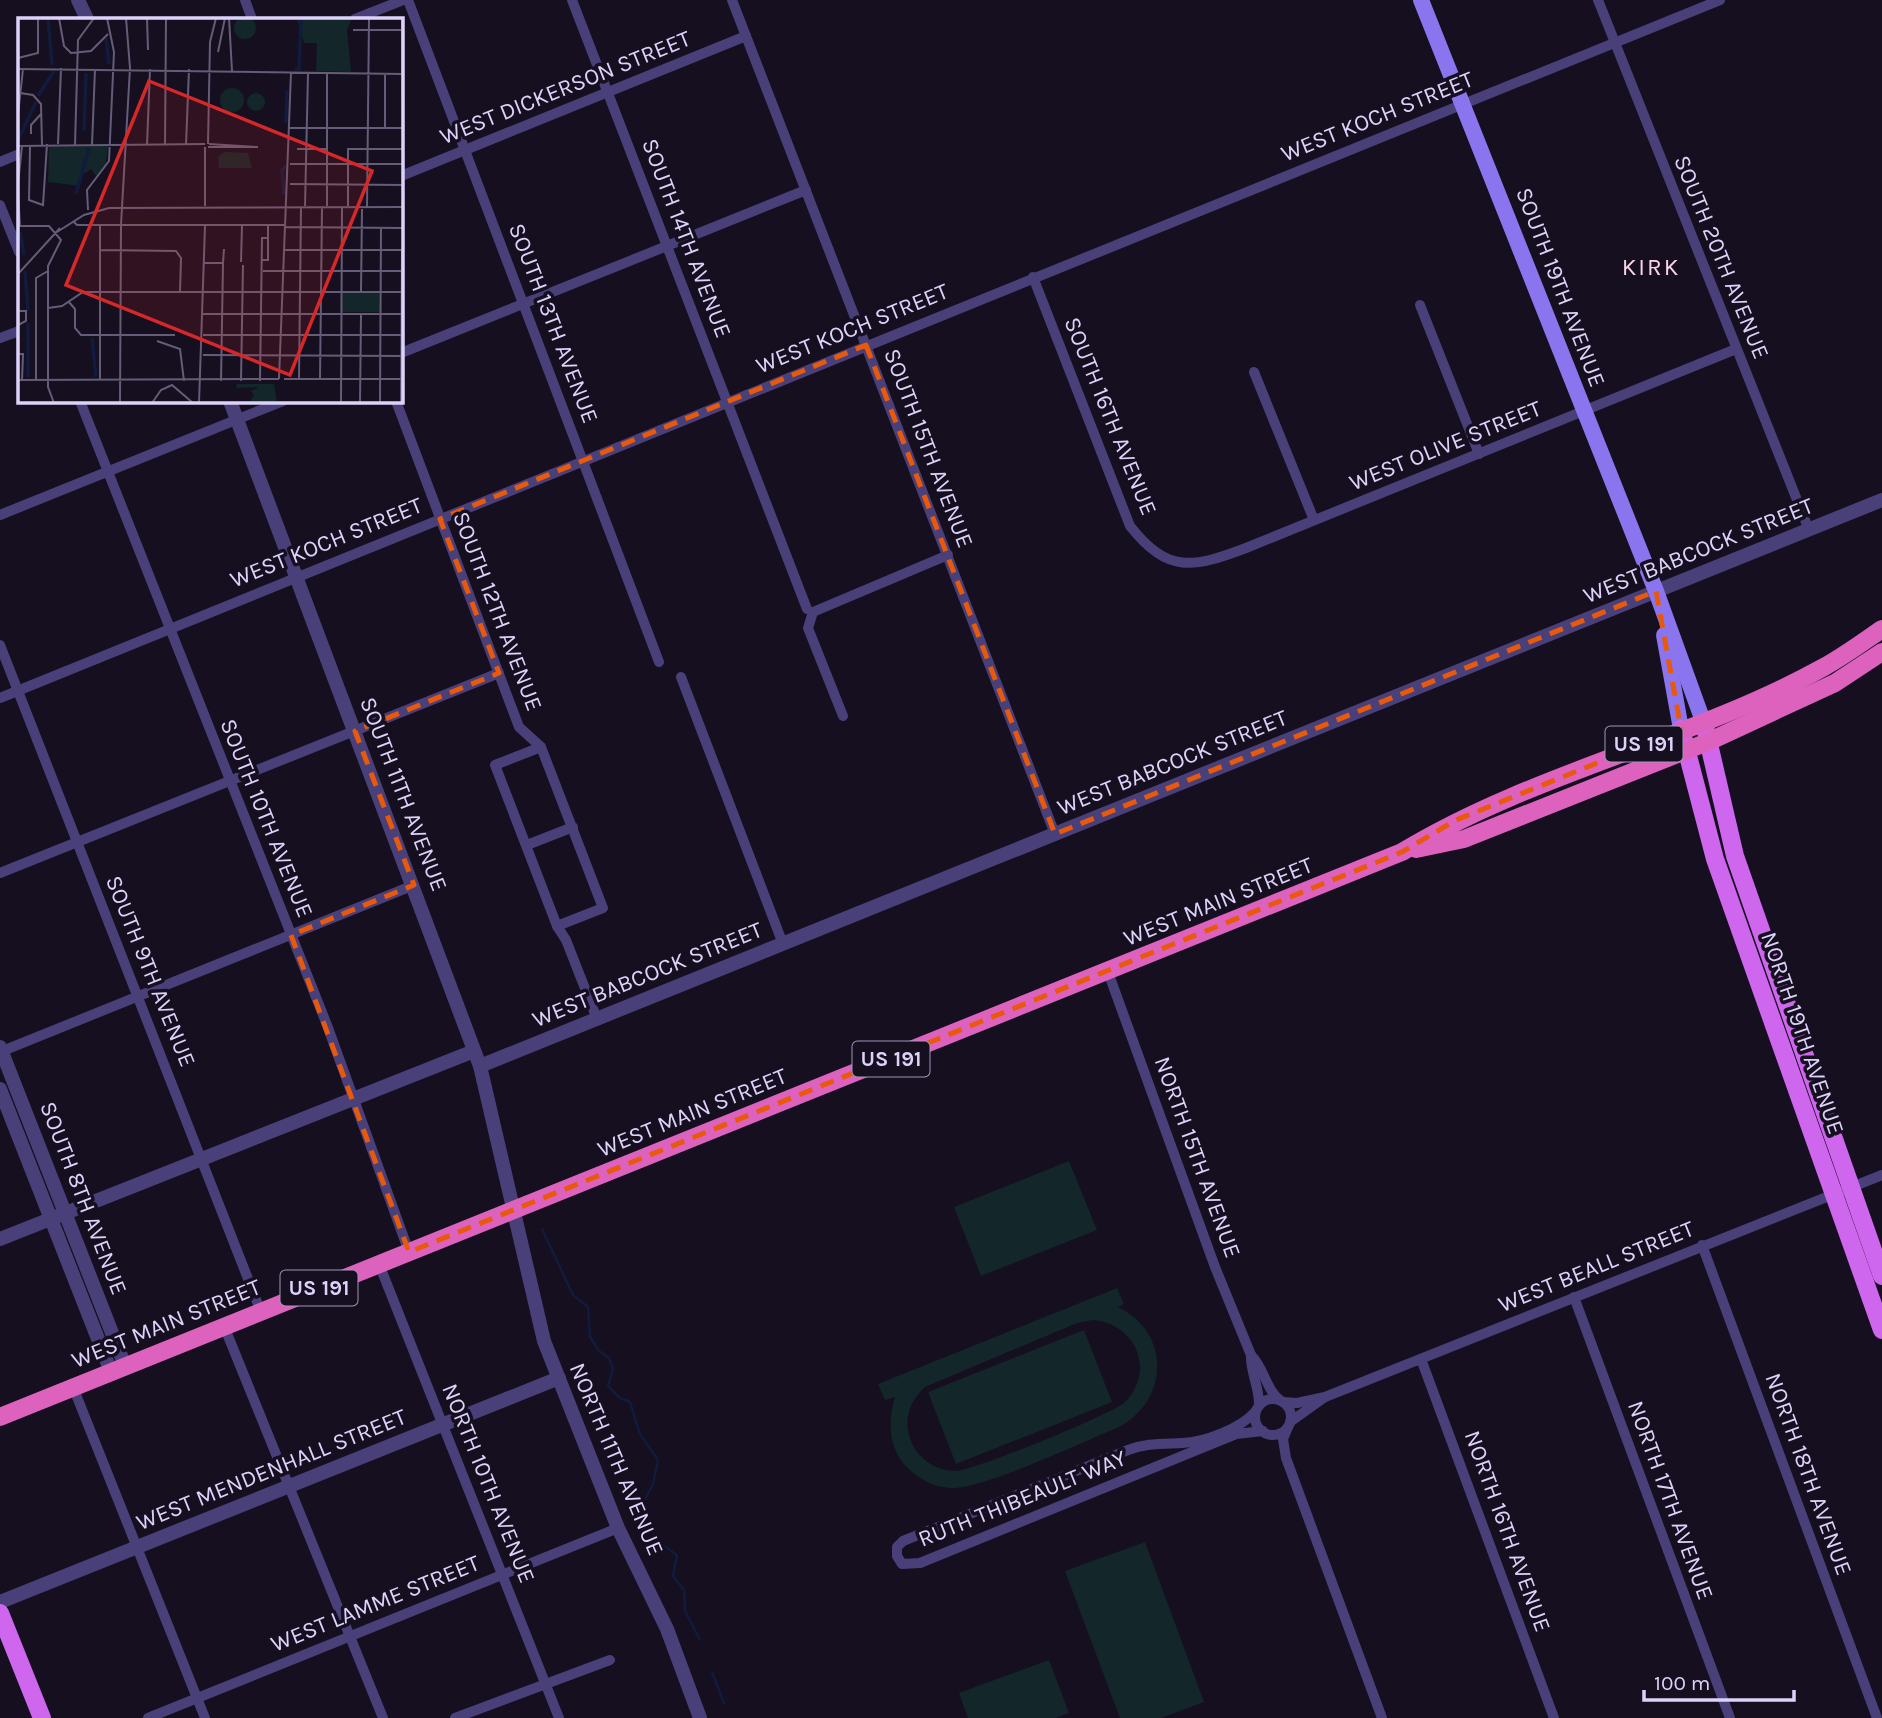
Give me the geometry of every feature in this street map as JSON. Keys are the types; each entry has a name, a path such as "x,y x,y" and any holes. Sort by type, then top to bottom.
{"highway":[{"name":"WEST MAIN STREET","path":"0,1417 1402,852 1456,820 1703,721 1825,666 1882,629"},
{"name":"WEST MAIN STREET","path":"1402,852 1464,839 1710,741 1835,683 1882,652"}],"main road":[{"name":"SOUTH 19TH AVENUE","path":"1420,0 1656,591 1710,741"},
{"name":"SOUTH 19TH AVENUE","path":"1656,591 1681,729 1688,750"},
{"name":"NORTH 19TH AVENUE","path":"1710,741 1735,856 1842,1191 1882,1331"},
{"name":"NORTH 19TH AVENUE","path":"1688,750 1715,859 1842,1191 1882,1276"},
{"path":"0,1613 42,1718"}],"street":[{"path":"245,0 252,18"},
{"path":"358,18 406,0"},
{"name":"SOUTH 13TH AVENUE","path":"406,0 466,149 659,662"},
{"name":"SOUTH 14TH AVENUE","path":"572,0 807,609"},
{"name":"SOUTH 15TH AVENUE","path":"732,0 1055,834"},
{"name":"SOUTH 20TH AVENUE","path":"1598,0 1809,530"},
{"name":"WEST KOCH STREET","path":"0,698 1720,0"},
{"name":"WEST DICKERSON STREET","path":"402,176 746,36"},
{"path":"0,162 18,154"},
{"path":"402,353 806,190"},
{"path":"0,205 18,250"},
{"name":"SOUTH 16TH AVENUE","path":"1033,277 1129,523 1148,549 1165,559"},
{"path":"1420,305 1479,454"},
{"path":"0,338 18,331"},
{"name":"WEST OLIVE STREET","path":"1165,559 1188,564 1216,559 1736,349"},
{"path":"1254,372 1314,520"},
{"name":"SOUTH 10TH AVENUE","path":"80,402 291,934 409,1252"},
{"name":"SOUTH 11TH AVENUE","path":"230,402 480,1066 514,1211"},
{"path":"0,515 281,402"},
{"name":"SOUTH 12TH AVENUE","path":"396,402 519,727 541,747 603,908 557,926"},
{"name":"WEST BABCOCK STREET","path":"480,1066 1882,500"},
{"path":"843,716 808,628 813,612 948,555"},
{"name":"SOUTH 9TH AVENUE","path":"0,645 261,1312"},
{"path":"0,873 499,673"},
{"path":"681,677 783,944"},
{"path":"541,747 495,765 557,926 566,940 597,1019"},
{"path":"527,845 573,827"},
{"path":"1,1050 414,885"},
{"name":"NORTH 15TH AVENUE","path":"1108,972 1215,1267 1251,1355 1258,1362 1270,1391 1282,1401"},
{"name":"SOUTH 8TH AVENUE","path":"1,1050 65,1213 118,1369"},
{"path":"0,1239 474,1051"},
{"name":"SOUTH 8TH AVENUE","path":"0,1088 50,1220 118,1369"},
{"name":"WEST BEALL STREET","path":"1289,1424 1325,1397 1882,1175"},
{"name":"NORTH 11TH AVENUE","path":"514,1211 536,1313 559,1378 618,1528 667,1629 700,1718"},
{"name":"NORTH 18TH AVENUE","path":"1702,1245 1877,1718"},
{"name":"NORTH 10TH AVENUE","path":"379,1264 559,1718"},
{"name":"NORTH 17TH AVENUE","path":"1574,1297 1730,1718"},
{"path":"224,1326 383,1718"},
{"name":"NORTH 15TH AVENUE","path":"1251,1355 1250,1364 1258,1386 1258,1408"},
{"name":"NORTH 16TH AVENUE","path":"1421,1359 1554,1718"},
{"name":"WEST MENDENHALL STREET","path":"0,1602 559,1378"},
{"path":"73,1387 205,1718"},
{"name":"WEST BEALL STREET","path":"1282,1401 1297,1403 1318,1396 1325,1397"},
{"path":"1290,1469 1256,1422 1258,1408 1269,1399 1282,1401 1289,1410 1289,1424 1283,1438 1290,1469 1382,1718"},
{"name":"RUTH THIBEAULT WAY","path":"1258,1408 1246,1421 1206,1438 1181,1444 1146,1444 903,1541 897,1547 897,1556 902,1564 920,1563 1236,1434 1265,1432"},
{"path":"1265,1432 1279,1434 1289,1424"},
{"name":"WEST LAMME STREET","path":"148,1718 618,1528"},
{"path":"455,1718 610,1660"}],"highlighted area":[{"path":"866,345 1055,834 1656,591 1681,729 1456,820 1402,852 409,1252 291,935 414,885 355,731 499,673 440,519"}],"green space":[{"path":"1069,1161 1097,1230 981,1276 954,1207"},
{"path":"1117,1288 1124,1304 1118,1307 1136,1319 1148,1333 1155,1350 1157,1368 1147,1402 1117,1428 1008,1474 965,1487 950,1488 924,1480 903,1463 894,1447 891,1431 895,1397 885,1400 878,1384","holes":["1093,1320 1108,1323 1131,1340 1140,1364 1134,1391 1124,1403 1041,1442 956,1471 933,1465 915,1449 909,1435 908,1415 912,1403 925,1387 1077,1323"]},
{"path":"1084,1330 1112,1402 956,1464 928,1392"},
{"path":"1145,1542 1204,1702 1161,1718 1120,1718 1065,1571"},
{"path":"1049,1660 1069,1713 1056,1718 968,1718 959,1693"}],"waterway":[{"path":"542,1229 573,1295 588,1307 590,1337 599,1351 609,1358 613,1369 608,1386 620,1398 630,1402 640,1434 658,1460 653,1484 641,1507 657,1541 677,1555 673,1576 684,1590 685,1611 700,1640"},
{"path":"712,1672 724,1703"}],"district":[{"name":"KIRK","path":"1651,267"}]}
